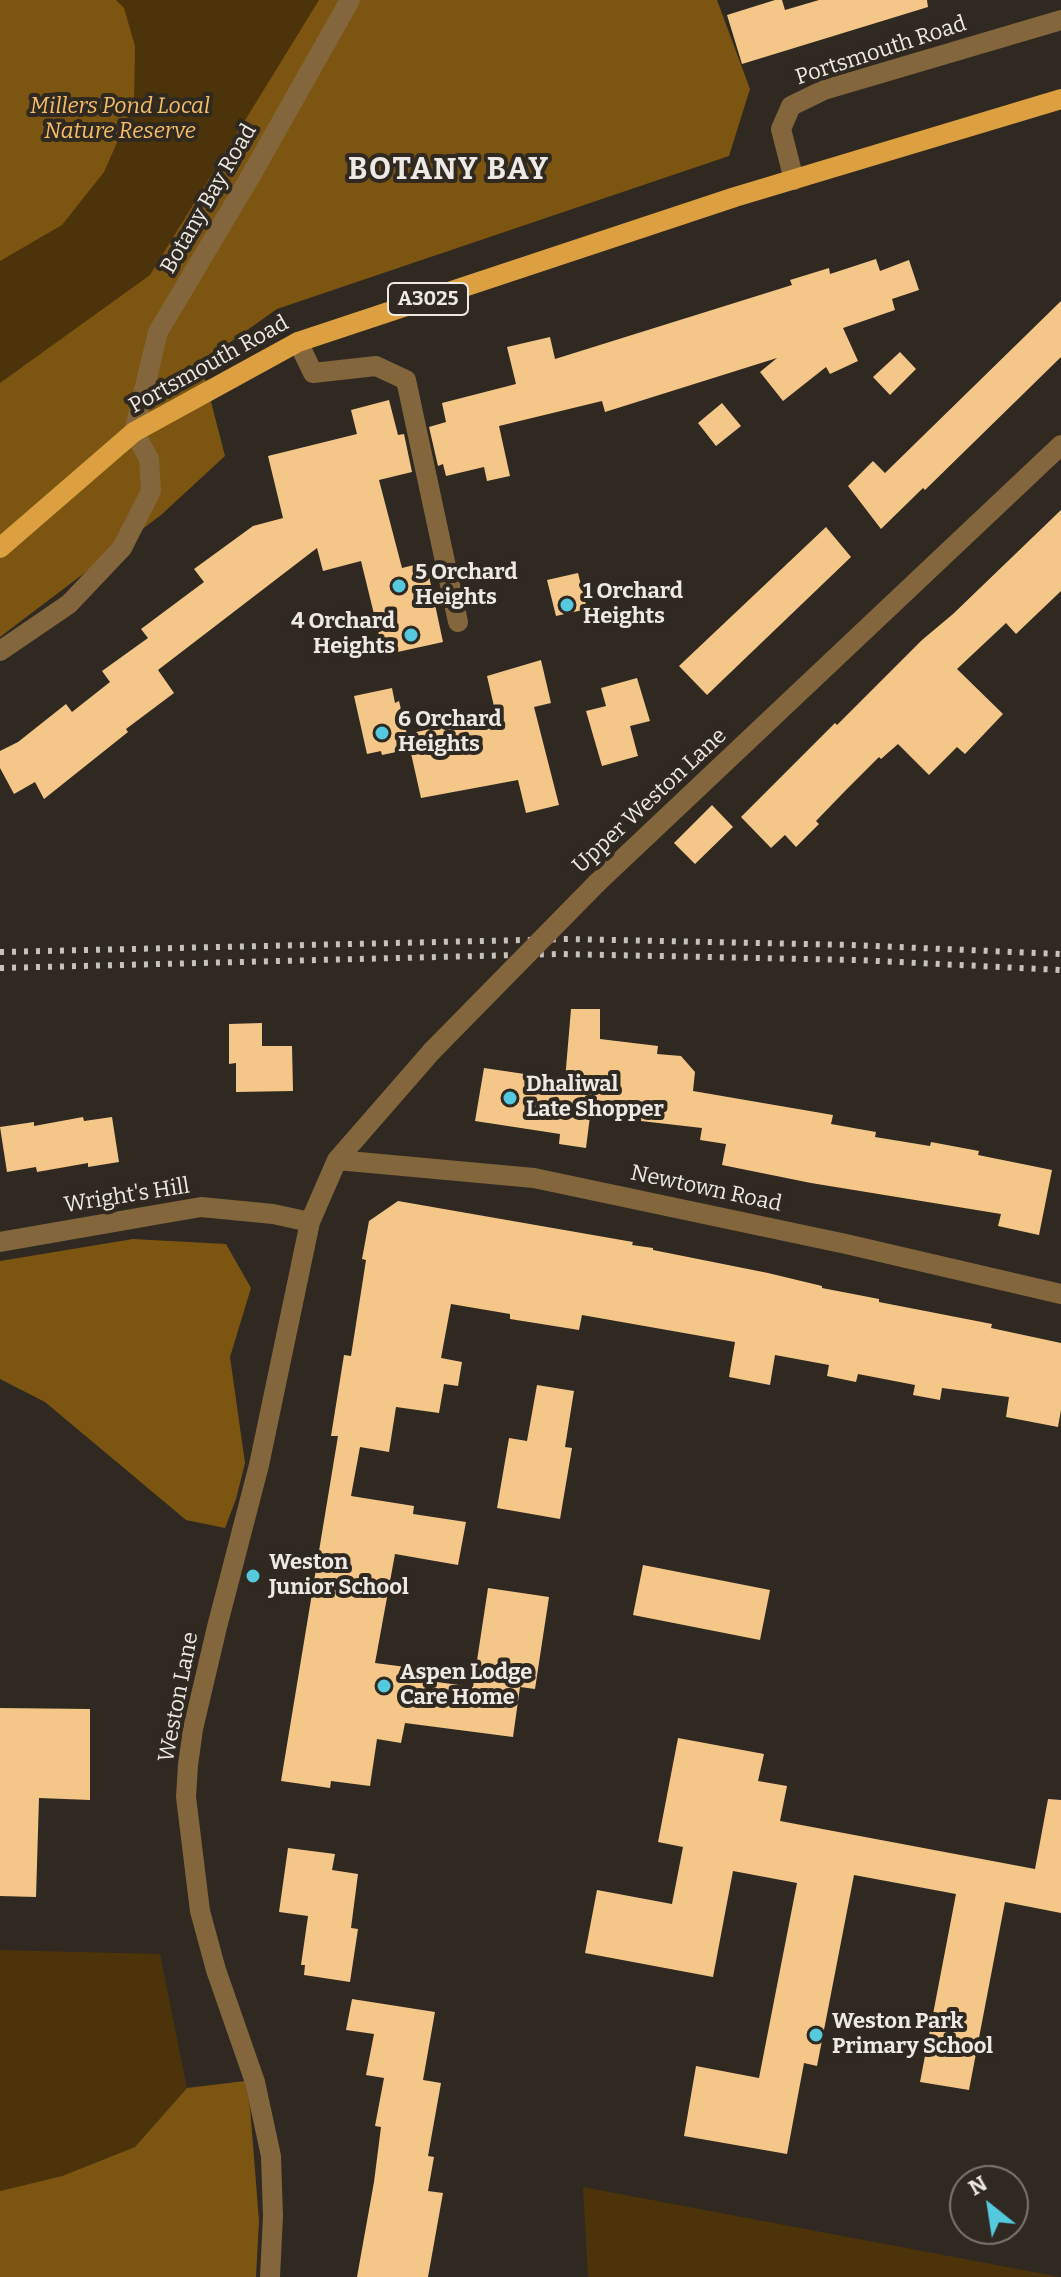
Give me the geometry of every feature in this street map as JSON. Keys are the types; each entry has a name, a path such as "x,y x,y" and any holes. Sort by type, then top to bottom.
{"main road":[{"name":"Portsmouth Road","path":"0,548 134,432 298,342 735,197 1061,99"}],"street":[{"name":"Botany Bay Road","path":"134,432 158,332 350,0"},
{"name":"Portsmouth Road","path":"794,180 781,129 791,106 824,90 1061,20"},
{"path":"298,342 313,373 376,366 406,380 458,622"},
{"path":"0,651 69,604 122,548 151,491 149,459 134,432"},
{"name":"Upper Weston Lane","path":"310,1222 337,1160 432,1051 597,883 1061,445"},
{"name":"Newtown Road","path":"337,1160 534,1178 846,1244 1061,1294"},
{"name":"Wright's Hill","path":"0,1242 201,1207 273,1214 310,1222"},
{"name":"Weston Lane","path":"270,2277 273,2178 265,2120 200,1911 186,1797 193,1729 259,1465 310,1222"}],"green space":[{"name":"Millers Pond Local Nature Reserve","path":"0,0 330,0 0,526"},
{"path":"0,0 116,0 124,8 135,46 134,104 104,172 62,225 0,261"},
{"path":"319,0 717,0 750,89 729,156 277,309 201,363 225,456 161,515 0,637 0,383 150,275"},
{"path":"133,1239 226,1244 251,1288 230,1357 245,1463 225,1528 186,1520 45,1402 0,1379 0,1261"},
{"path":"0,1950 160,1954 187,2088 135,2147 62,2176 0,2191"},
{"path":"245,2081 259,2221 256,2277 0,2277 0,2191 62,2176 135,2147 187,2088"},
{"path":"583,2187 1060,2277 588,2277"}],"building":[{"path":"782,0 785,10 819,0 927,0 928,7 742,64 727,15"},
{"path":"876,259 880,271 909,260 919,290 892,299 895,310 843,328 858,361 830,374 826,367 783,401 760,372 777,358 605,412 602,401 499,426 510,476 487,481 484,467 446,476 443,464 438,466 429,427 446,422 442,403 516,384 507,347 550,337 555,359 792,285 790,280 829,268 830,274"},
{"path":"1061,301 1061,357 881,529 848,486 873,461 885,473"},
{"path":"900,352 916,369 890,395 873,377"},
{"path":"389,400 398,435 404,434 412,472 379,480 402,568 426,562 443,642 384,655 361,561 323,571 317,548 158,670 174,693 126,729 128,732 44,799 35,782 14,794 0,768 0,751 18,742 66,704 72,712 110,682 102,671 148,638 141,629 204,582 194,569 253,526 283,518 268,456 357,434 351,410"},
{"path":"722,403 741,426 716,446 698,423"},
{"path":"1061,510 1061,591 1016,634 1006,623 957,669 1003,714 965,754 957,747 929,775 898,744 881,759 879,757 845,791 796,847 785,835 771,848 741,817 835,723 837,725 922,640"},
{"path":"826,527 851,557 707,695 679,666"},
{"name":"1 Orchard Heights","path":"578,573 587,609 556,616 547,580"},
{"path":"541,660 551,703 534,707 559,805 526,813 518,780 421,798 410,749 382,755 381,751 367,754 354,696 392,688 395,703 399,701 409,743 407,734 496,715 487,676"},
{"path":"637,678 650,721 630,726 638,756 602,766 586,711 606,706 601,688"},
{"path":"712,805 733,827 695,864 674,843"},
{"path":"571,1009 600,1009 600,1039 658,1046 657,1054 681,1056 695,1072 693,1091 833,1115 831,1124 876,1132 875,1137 930,1146 931,1142 1052,1170 1039,1235 998,1226 1001,1214 722,1165 726,1144 700,1140 702,1128 641,1121 643,1104 592,1100 586,1148 559,1144 560,1134 475,1121 484,1068 565,1080"},
{"path":"262,1023 262,1046 292,1046 293,1091 236,1092 236,1063 229,1064 229,1024"},
{"path":"83,1117 84,1121 112,1117 119,1162 88,1167 88,1163 37,1172 36,1167 7,1172 0,1127 34,1122 34,1126"},
{"path":"398,1201 633,1242 632,1245 653,1250 768,1273 879,1299 879,1302 992,1324 991,1328 1061,1343 1058,1427 1006,1417 1009,1397 942,1388 940,1400 913,1395 915,1385 858,1374 856,1382 827,1376 829,1365 775,1355 770,1385 729,1377 735,1342 582,1315 579,1330 510,1319 510,1314 451,1304 441,1358 462,1362 458,1386 444,1384 439,1413 396,1407 389,1452 360,1447 351,1496 414,1506 413,1514 466,1522 458,1565 395,1554 375,1663 414,1668 423,1680 473,1687 488,1588 549,1597 535,1689 520,1687 513,1737 405,1723 401,1743 377,1739 370,1786 331,1781 330,1788 281,1781 338,1436 331,1436 344,1355 351,1356 369,1221"},
{"path":"537,1385 574,1391 565,1447 572,1448 560,1519 497,1508 509,1438 527,1441"},
{"path":"643,1565 770,1590 760,1640 633,1615"},
{"path":"0,1708 90,1709 90,1800 39,1798 36,1897 0,1896"},
{"path":"678,1738 764,1754 758,1781 787,1786 780,1821 1035,1869 1048,1799 1061,1800 1061,1913 1005,1902 969,2090 920,2082 956,1894 854,1875 817,2066 804,2063 787,2154 684,2136 696,2066 759,2078 797,1883 733,1871 713,1977 585,1953 597,1890 672,1904 683,1847 658,1842"},
{"path":"288,1848 335,1854 332,1870 358,1874 351,1928 358,1929 350,1982 304,1975 305,1965 301,1965 308,1916 279,1912"},
{"path":"352,1999 435,2012 423,2080 441,2083 428,2156 434,2157 428,2191 443,2193 428,2277 357,2277 374,2182 381,2127 375,2126 384,2078 366,2075 374,2034 346,2030"}],"railway":[{"path":"0,952 569,939 850,945 1061,954"},
{"path":"0,968 558,954 857,960 1061,970"}],"place":[{"name":"5 Orchard Heights","path":"399,586"},
{"name":"1 Orchard Heights","path":"567,605"},
{"name":"4 Orchard Heights","path":"411,635"},
{"name":"6 Orchard Heights","path":"382,733"},
{"name":"Dhaliwal Late Shopper","path":"510,1098"},
{"name":"Weston Junior School","path":"253,1576"},
{"name":"Aspen Lodge Care Home","path":"384,1686"},
{"name":"Weston Park Primary School","path":"816,2035"}],"district":[{"name":"BOTANY BAY","path":"449,171"}]}
